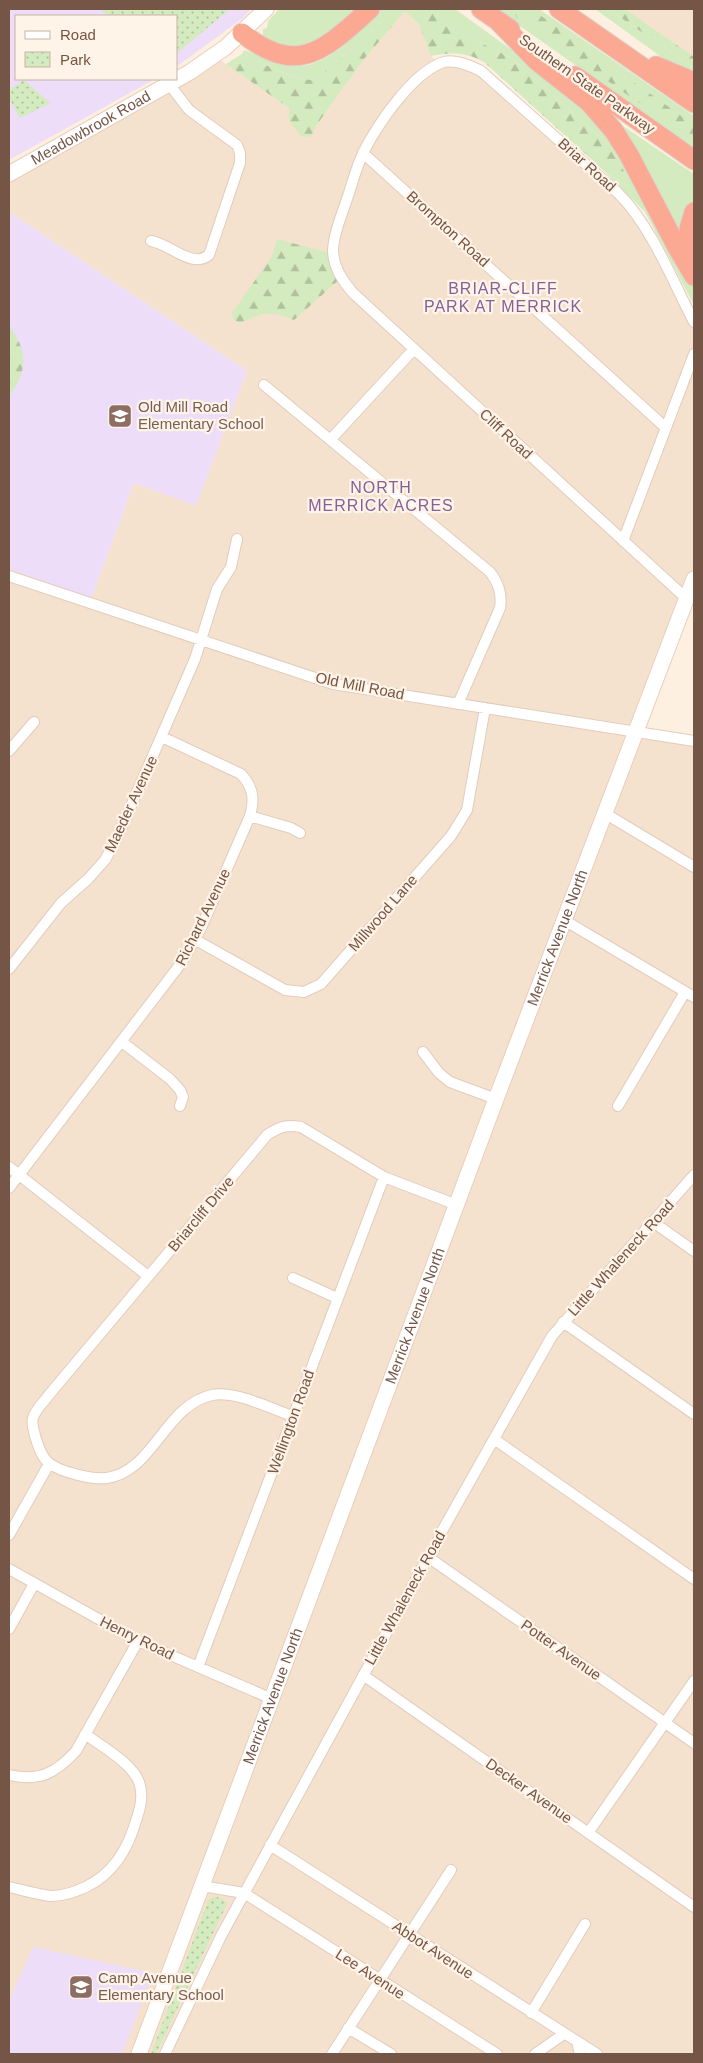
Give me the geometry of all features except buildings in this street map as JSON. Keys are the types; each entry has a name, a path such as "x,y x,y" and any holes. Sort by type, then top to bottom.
{"highway":[{"name":"Southern State Parkway","path":"480,9 694,160"},
{"path":"559,9 622,51 694,103"},
{"path":"242,33 270,52 283,55 300,54 315,51 330,44 365,12"},
{"path":"499,22 537,61 584,98 610,126 629,155 694,276"},
{"path":"622,51 694,82"},
{"path":"694,212 689,229 694,249"}],"main road":[{"name":"Meadowbrook Road","path":"178,78 214,56 242,33 266,9"},
{"name":"Meadowbrook Road","path":"9,174 175,80"},
{"name":"Merrick Avenue North","path":"139,2054 270,1698 694,579"}],"street":[{"name":"Briar Road","path":"363,153 377,128 408,88 433,67 442,63 456,62 473,67 480,71 625,200 645,228 694,322"},
{"path":"151,241 172,248 191,260 197,260 209,255 240,163 240,153 237,145 189,110 169,84"},
{"name":"Cliff Road","path":"363,153 335,232 334,262 340,278 353,293 687,599"},
{"name":"Brompton Road","path":"363,153 666,428"},
{"path":"330,439 414,349"},
{"path":"623,541 694,354"},
{"path":"264,385 490,572 496,580 501,599 500,608 458,704"},
{"name":"Maeder Avenue","path":"9,970 61,903 88,879 105,860 118,838 195,658 217,589 231,566 237,539"},
{"name":"Old Mill Road","path":"9,576 333,684 694,741"},
{"name":"Millwood Lane","path":"194,939 286,990 304,992 321,984 463,820 467,810 485,708"},
{"path":"9,751 34,722"},
{"name":"Richard Avenue","path":"9,1188 176,973 201,928 250,816 253,807 253,794 249,782 242,774 162,737"},
{"path":"606,814 694,867"},
{"path":"250,816 291,828 300,833"},
{"path":"564,920 694,997"},
{"path":"618,1106 685,992"},
{"path":"122,1042 176,1085 183,1097 180,1106"},
{"path":"423,1052 450,1082 496,1099"},
{"name":"Briarcliff Drive","path":"49,1464 42,1456 36,1440 32,1424 33,1416 267,1135 278,1128 290,1124 301,1127 384,1177 457,1205"},
{"path":"9,1167 148,1276"},
{"name":"Little Whaleneck Road","path":"165,2054 221,1936 244,1893 428,1557 433,1552 442,1531 552,1336 694,1175"},
{"name":"Wellington Road","path":"198,1667 384,1177"},
{"path":"653,1222 694,1251"},
{"path":"293,1278 337,1298"},
{"path":"563,1322 694,1414"},
{"path":"9,1535 49,1464 92,1478 108,1478 121,1474 135,1466 185,1408 196,1401 212,1395 233,1395 292,1416"},
{"path":"494,1439 694,1579"},
{"name":"Potter Avenue","path":"428,1557 694,1743"},
{"name":"Henry Road","path":"9,1569 138,1641 270,1698"},
{"path":"9,1629 34,1584"},
{"path":"9,1775 29,1778 47,1775 63,1766 76,1751 138,1641"},
{"name":"Decker Avenue","path":"363,1675 694,1907"},
{"path":"588,1833 694,1681"},
{"path":"9,1887 51,1896 67,1894 86,1888 102,1879 124,1851 141,1806 138,1780 116,1756 85,1734"},
{"name":"Abbot Avenue","path":"270,1845 597,2054"},
{"path":"332,2054 451,1870"},
{"path":"202,1886 244,1893"},
{"name":"Lee Avenue","path":"244,1893 496,2054"},
{"path":"531,2013 585,1924"},
{"path":"348,2028 391,2054"},
{"path":"535,2054 564,2034"},
{"path":"577,2042 580,2054"}],"shaded area":[{"path":"9,9 251,9 243,18 178,66 178,15 15,15 15,80 153,80 9,160"},
{"path":"617,9 694,9 694,63"},
{"path":"405,10 419,24 431,55 439,66 473,67 625,200 694,322 694,579 637,730 694,737 694,2054 9,2054 9,569 91,599 134,483 196,505 247,371 9,212 9,174 172,80 178,80 178,77 214,56 316,126 364,59"},
{"name":"Old Mill Road Elementary School","path":"9,212 247,371 196,506 134,483 91,599 9,569"},
{"name":"Camp Avenue Elementary School","path":"33,1947 153,1973 122,2054 9,2054 9,2001"}],"green space":[{"path":"101,9 230,9 178,52 178,15 106,15"},
{"path":"279,9 360,9 323,43 299,50 267,44 263,35 263,29 267,28 268,21"},
{"path":"381,9 396,9 323,73 311,80 296,78 244,56 230,67 226,64 242,54 244,50 270,60 296,66 320,61 343,46"},
{"path":"396,9 430,9 454,32 513,59 606,142 633,186 632,190 602,169 484,62 471,56 458,54 431,56 419,24 405,11 364,59 316,126 311,137 301,136 289,121 289,108 230,67 244,56 296,78 311,80 323,73"},
{"path":"430,9 455,9 563,87 617,145 694,284 694,305 645,212 602,169 632,190 606,142 513,59 454,32"},
{"path":"496,9 539,9 694,116 694,149"},
{"path":"512,9 528,9 537,13 694,125 694,141 517,18"},
{"path":"595,9 608,9 694,68 694,78 689,77"},
{"path":"608,9 625,9 694,57 694,68"},
{"path":"24,80 50,103 20,118 9,98 9,90"},
{"path":"611,118 694,174 694,206 684,233 677,237"},
{"path":"277,239 333,254 341,278 294,320 271,313 239,323 233,319 232,311 272,256"},
{"path":"9,326 20,344 23,361 20,378 9,396"},
{"path":"213,1897 221,1898 227,1904 156,2054 151,2054 208,1900"}],"place":[{"name":"Old Mill Road Elementary School","path":"120,416"},
{"name":"Camp Avenue Elementary School","path":"81,1987"}],"district":[{"name":"BRIAR-CLIFF PARK AT MERRICK","path":"503,297"},
{"name":"NORTH MERRICK ACRES","path":"381,496"}]}
